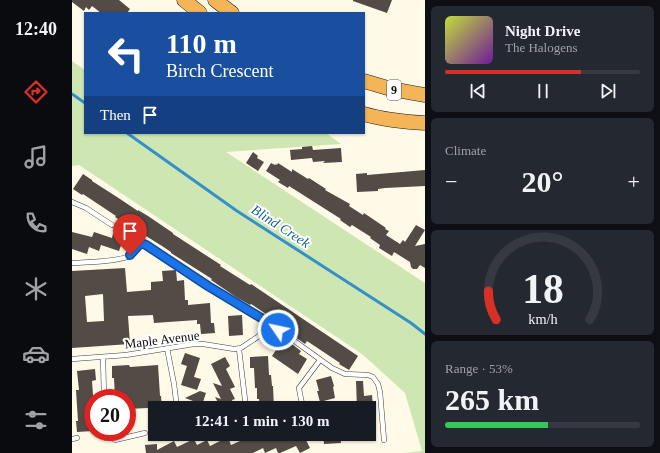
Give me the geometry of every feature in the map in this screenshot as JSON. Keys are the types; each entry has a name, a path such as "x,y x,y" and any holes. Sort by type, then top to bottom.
{"highway":[{"path":"184,0 199,12"},
{"path":"215,0 231,12"},
{"name":"9","path":"365,81 391,89 425,95"},
{"name":"9","path":"365,114 382,119 425,123"}],"lane":[{"path":"72,202 86,208 112,225"},
{"path":"72,263 102,261 125,257 130,255 140,244 144,244 208,286 268,322 332,368 342,373 368,375 373,377 376,380 380,392 384,440"},
{"path":"245,401 239,349 259,336 268,322"},
{"name":"Maple Avenue","path":"72,359 132,354 194,344 239,349"},
{"path":"167,348 176,401"},
{"path":"103,357 104,389"},
{"path":"302,401 299,388 320,360"},
{"path":"136,435 145,433"}],"green space":[{"path":"72,61 84,69 84,134 327,134 341,144 226,152 425,283 425,453 403,453 422,451 405,393 362,354 79,165 72,166"}],"building":[{"path":"72,0 119,0 130,9 128,12 100,12 92,6 89,10 86,7 84,11 72,2"},
{"path":"353,0 392,0 387,13"},
{"path":"312,146 313,150 341,148 342,162 313,162 312,158 291,160 290,150"},
{"path":"253,152 258,156 257,158 264,162 258,171 246,163"},
{"path":"271,163 277,165 278,163 292,172 292,169 308,179 309,178 326,189 325,190 350,204 349,206 363,215 364,213 386,228 385,229 389,231 386,235 400,244 403,240 405,242 416,225 425,230 415,246 425,244 425,268 420,265 417,269 413,269 410,262 394,252 392,256 379,248 380,245 370,238 371,237 352,225 350,227 340,220 341,219 289,186 288,188 278,182 280,180 266,171"},
{"path":"425,170 425,186 385,188 378,189 378,191 357,192 356,174 367,173 367,175"},
{"path":"83,174 358,356 349,370 307,341 305,344 288,332 289,330 283,327 284,326 251,304 250,305 236,297 211,280 212,279 115,217 116,216 83,194 82,195 73,189"},
{"path":"72,232 92,237 94,232 112,238 113,234 124,237 119,251 101,245 99,251 89,247 87,254 72,249"},
{"path":"125,268 127,292 151,290 151,282 163,281 162,271 176,270 177,281 184,280 185,300 188,300 188,305 210,303 211,323 214,323 215,333 201,334 200,324 197,324 197,320 154,323 153,315 128,316 130,344 72,348 72,271","holes":["103,294 104,321 87,322 85,296"]},
{"path":"242,315 243,335 229,336 228,316"},
{"path":"284,338 301,351 299,354 307,359 298,374 272,356"},
{"path":"185,353 200,358 194,377 201,379 197,390 181,385 187,366 181,364"},
{"path":"268,356 269,375 271,375 273,386 274,401 259,401 259,399 257,399 254,368 250,368 250,357"},
{"path":"225,357 230,366 226,369 235,387 230,389 235,399 232,401 217,401 215,397 221,399 213,383 222,386 211,364"},
{"path":"129,365 130,367 158,365 161,401 148,401 148,408 136,409 136,389 115,389 114,378 112,378 112,366"},
{"path":"95,369 96,380 92,381 93,389 84,389 84,432 77,432 76,421 78,421 76,390 79,390 77,371"},
{"path":"331,376 335,398 320,401 316,380"},
{"path":"356,381 363,381 364,396 372,395 372,401 357,401"},
{"path":"200,391 206,393 203,401 193,401 185,398"},
{"path":"174,441 177,447 190,441 195,441 197,445 208,441 210,446 220,441 230,441 231,445 240,441 306,441 310,448 300,453 296,446 280,453 278,453 276,448 265,453 263,448 253,453 146,453 145,445 157,444 157,450"},
{"path":"324,441 341,441 341,443 324,444"}],"waterway":[{"name":"Blind Creek","path":"72,94 84,102"},
{"name":"Blind Creek","path":"128,134 237,211 411,323 425,334"}],"route":[{"path":"130,255 140,244 146,245 236,304 268,322 278,330"}]}
